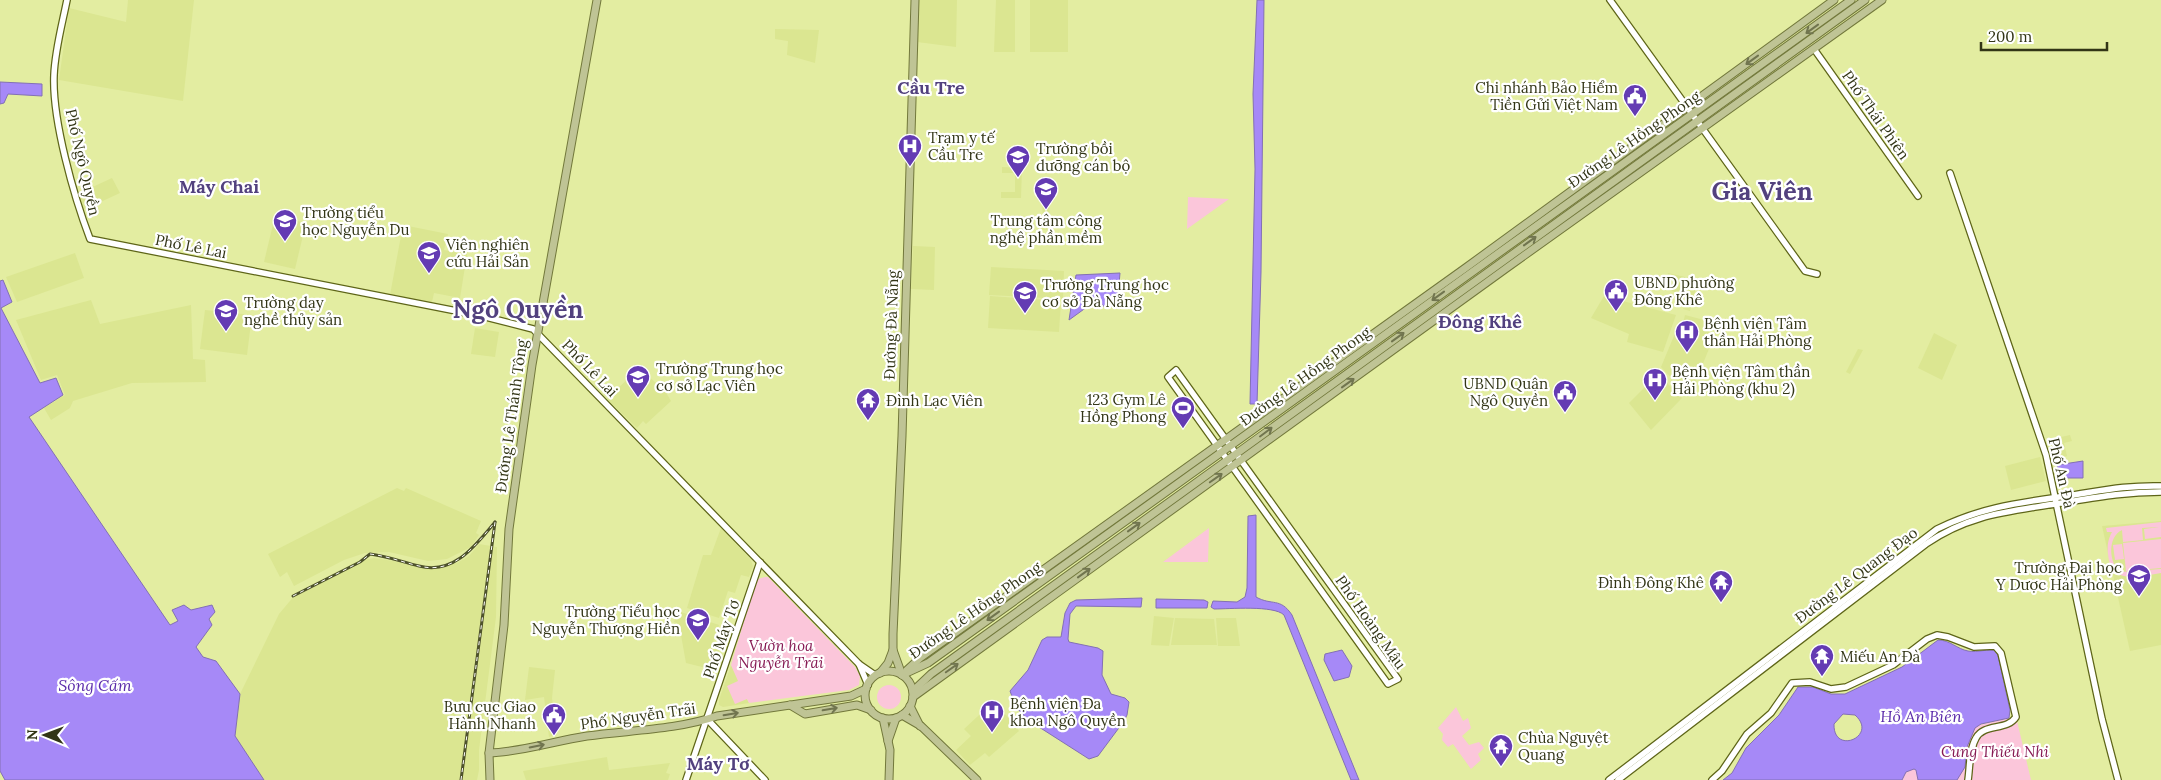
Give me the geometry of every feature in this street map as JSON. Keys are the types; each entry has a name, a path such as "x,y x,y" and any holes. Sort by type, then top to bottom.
{"main road":[{"name":"Đường Lê Thánh Tông","path":"490,780 488,753 504,625 510,530 536,331 598,0"},
{"name":"Đường Đà Nẵng","path":"877,674 888,663 893,650 915,0"},
{"name":"Đường Lê Hồng Phong","path":"902,675 925,665 1103,527 1834,0"},
{"name":"Đường Lê Hồng Phong","path":"902,675 920,658 1108,534 1231,447 1851,0"},
{"name":"Đường Lê Hồng Phong","path":"913,694 1227,459 1698,122 1865,0"},
{"name":"Đường Lê Hồng Phong","path":"913,694 931,674 1233,467 1508,267 1882,0"},
{"path":"1103,527 1108,534"},
{"name":"Đường Đà Nẵng","path":"893,650 902,675"},
{"path":"925,665 922,670 924,673 931,674"},
{"path":"887,741 899,716 910,706 913,694 909,682 902,675 895,672 877,674 867,687 866,700 872,711 882,718 899,716 921,726"},
{"name":"Phố Nguyễn Trãi","path":"488,753 503,752 586,736 697,723 707,719 851,696 867,687"},
{"name":"Phố Nguyễn Trãi","path":"790,705 805,714 858,705 872,711"},
{"path":"910,706 921,726 977,780"},
{"path":"882,718 890,750 889,780"}],"street":[{"name":"Phố Ngô Quyền","path":"67,0 54,74 56,106 70,174 90,239"},
{"path":"1610,0 1805,271 1817,274"},
{"name":"Phố Thái Phiên","path":"1814,49 1918,196"},
{"name":"Phố An Đà","path":"1950,173 2033,411 2046,455 2102,719 2118,780"},
{"name":"Phố Lê Lai","path":"90,239 482,316 524,326 536,331 859,664 877,674"},
{"name":"Phố Hoàng Mậu","path":"1176,370 1225,439 1398,679 1388,684 1271,523 1168,377 1176,370"},
{"name":"Đường Lê Quang Đạo","path":"1609,780 1937,530 2002,505 2110,488 2161,486"},
{"name":"Đường Lê Quang Đạo","path":"1618,780 1926,544 1962,520 2111,494 2161,492"},
{"path":"1271,523 1280,515"},
{"name":"Phố Máy Tơ","path":"686,780 760,562"},
{"path":"1712,780 1722,771 1747,734 1771,714 1792,683 1810,682 1831,689 1846,687 1893,665 1927,640 1937,635 1974,647 1992,646 1998,648 2001,653 2016,716 2010,723 1984,730 1978,734 1972,747 1968,780"},
{"path":"1362,648 1370,641"},
{"name":"Phố Lê Lai","path":"859,664 867,687"},
{"path":"707,719 766,780"}],"shaded area":[{"path":"128,0 194,0 183,101 59,80 69,8 126,22"},
{"path":"919,0 957,0 956,47 917,42"},
{"path":"996,0 1015,0 1015,52 994,52"},
{"path":"1030,0 1068,0 1068,52 1030,52"},
{"path":"775,29 819,30 815,63 787,55 788,41 775,39"},
{"name":"Trường bồi dưỡng cán bộ","path":"1002,167 1022,168 1021,198 1001,198 1001,192 1015,192 1015,173 1002,173"},
{"path":"112,178 120,193 79,212 71,197"},
{"name":"Trung tâm công nghệ phần mềm","path":"1043,190 1050,190 1049,230 1042,230"},
{"name":"Trường tiểu học Nguyễn Du","path":"275,216 306,223 295,269 264,262"},
{"name":"Viện nghiên cứu Hải Sản","path":"403,225 448,234 444,250 467,254 460,298 434,293 432,302 390,295"},
{"path":"913,246 935,247 934,290 911,289"},
{"path":"75,253 84,278 17,302 6,277"},
{"path":"991,267 1064,271 1063,299 989,295"},
{"path":"1668,273 1698,280 1690,311 1683,309 1687,295 1663,289"},
{"name":"Trường Trung học cơ sở Đà Nẵng","path":"990,296 1061,301 1059,332 988,328"},
{"path":"1604,296 1676,315 1663,352 1627,342 1629,334 1591,318"},
{"path":"91,300 100,324 191,305 193,359 205,360 206,382 132,383 73,401 70,408 51,420 44,408 65,395 57,375 41,380 16,320"},
{"name":"Trường dạy nghề thủy sản","path":"205,310 252,315 247,355 200,349"},
{"name":"Bệnh viện Tâm thần Hải Phòng","path":"1685,315 1712,322 1708,336 1713,339 1695,383 1686,393 1661,367 1676,331 1681,332"},
{"path":"475,328 499,332 495,357 471,354"},
{"path":"1934,333 1957,345 1942,380 1918,368"},
{"path":"1858,349 1863,350 1850,374 1846,372"},
{"name":"Trường Trung học cơ sở Lạc Viên","path":"639,368 665,391 671,401 646,424 643,421 637,428 607,399"},
{"name":"Bệnh viện Tâm thần Hải Phòng (khu 2)","path":"1658,374 1682,398 1651,430 1629,403"},
{"path":"2070,435 2072,441 2064,443 2067,456 2062,457 2058,440 2061,437"},
{"path":"2040,457 2046,481 2011,490 2005,466"},
{"path":"397,488 404,491 406,488 481,521 476,533 479,535 471,547 447,559 428,561 389,552 365,553 344,560 294,586 287,572 280,577 268,554"},
{"name":"Trường Đại học Y Dược Hải Phòng","path":"2161,521 2161,645 2130,651 2102,526"},
{"path":"721,528 751,560 753,566 749,577 741,575 735,593 728,591 719,618 687,608 703,555 711,555"},
{"path":"479,544 497,547 496,617 477,780 264,780 235,736 240,694 279,614 295,595 358,561 374,558 425,566 441,566 457,563 469,556"},
{"name":"Trường Tiểu học Nguyễn Thượng Hiền","path":"678,611 719,625 713,642 721,644 715,661 721,663 718,671 686,663 679,624 674,622"},
{"path":"1154,616 1174,618 1169,646 1151,645"},
{"path":"1175,618 1214,619 1217,645 1171,645"},
{"path":"1216,618 1236,618 1240,646 1218,646"},
{"path":"731,665 749,703 723,707 719,705 719,700"},
{"path":"529,667 555,670 552,698 556,728 551,729 552,736 549,737 544,697 525,700"},
{"name":"Bệnh viện Đa khoa Ngô Quyền","path":"991,704 1006,715 1019,731 989,757 985,753 970,765 956,750 971,736 964,729"},
{"path":"607,757 609,770 670,763 666,773 670,774 668,780 526,780 523,771"}],"green space":[{"path":"1188,197 1229,199 1187,229"},
{"path":"2161,522 2161,537 2145,539 2144,529 2159,527 2142,528 2143,540 2123,542 2122,530 2114,538 2111,550 2116,568 2120,572 2161,569 2161,573 2127,577 2114,571 2110,564 2108,551 2112,532 2107,532 2106,528"},
{"path":"1209,528 1208,562 1163,562"},
{"path":"2161,539 2161,568 2126,571 2123,543"},
{"path":"2122,544 2124,559 2115,560 2113,545"},
{"name":"Vườn hoa Nguyễn Trãi","path":"768,577 855,667 860,676 859,685 849,690 749,703 747,699 735,704 727,686 738,681 731,665 755,584 758,579"},
{"path":"889,685 898,688 901,697 898,706 889,709 880,706 877,697 880,688"},
{"path":"1456,707 1463,721 1468,718 1471,728 1462,736 1469,745 1479,742 1484,748 1478,754 1481,760 1471,769 1453,744 1448,747 1442,740 1443,734 1438,728"},
{"name":"Cung Thiếu Nhi","path":"2009,718 2017,721 2031,780 1955,780 1963,747 1975,726"},
{"name":"Cung Thiếu Nhi","path":"1916,766 1920,780 1902,780 1906,769"}],"water":[{"path":"1257,0 1264,0 1261,272 1257,404 1250,404 1255,169 1253,94"},
{"path":"0,82 42,84 42,96 8,94 4,103 0,104"},
{"path":"1120,273 1117,306 1107,306 1105,308 1098,299 1069,320 1076,275"},
{"name":"Sông Cấm","path":"3,280 12,302 1,308 40,383 56,378 63,395 29,417 170,625 178,621 172,610 184,605 191,610 212,605 215,612 209,619 212,625 196,647 203,657 216,661 240,694 235,736 264,780 5,780 0,771 0,281"},
{"path":"2083,461 2083,478 2059,478 2057,465"},
{"path":"1256,515 1256,597 1284,606 1292,615 1359,780 1351,780 1284,615 1271,610 1214,609 1211,607 1213,601 1237,602 1245,597 1247,588 1248,516"},
{"path":"1142,598 1141,607 1076,606 1070,614 1069,642 1098,648 1103,651 1102,675 1111,694 1125,698 1129,702 1124,721 1098,756 1089,759 1028,720 1016,707 1010,691 1028,670 1042,640 1047,637 1061,637 1065,613 1070,603 1076,600"},
{"path":"1156,599 1204,600 1208,602 1207,608 1156,608"},
{"name":"Hồ An Biên","path":"1938,640 1946,641 1968,651 1997,651 2010,710 2009,718 1981,724 1975,728 1967,747 1965,767 1957,780 1918,780 1916,770 1914,769 1906,772 1902,780 1723,780 1732,773 1746,748 1779,715 1798,687 1813,687 1831,694 1845,694 1902,667","holes":["1843,714 1855,715 1861,723 1862,730 1859,736 1847,741 1840,739 1836,734 1834,724"]},
{"path":"1342,650 1352,666 1349,677 1334,681 1324,660 1325,654"}],"railway":[{"path":"293,596 360,562 370,554 431,568 443,566 463,556 495,522"},
{"path":"461,780 495,522"}],"place":[{"name":"Chi nhánh Bảo Hiểm Tiền Gửi Việt Nam","path":"1635,117"},
{"name":"Trạm y tế Cầu Tre","path":"910,167"},
{"name":"Trường bồi dưỡng cán bộ","path":"1018,178"},
{"name":"Trung tâm công nghệ phần mềm","path":"1046,210"},
{"name":"Trường tiểu học Nguyễn Du","path":"285,242"},
{"name":"Viện nghiên cứu Hải Sản","path":"429,274"},
{"name":"UBND phường Đông Khê","path":"1616,312"},
{"name":"Trường Trung học cơ sở Đà Nẵng","path":"1025,314"},
{"name":"Trường dạy nghề thủy sản","path":"226,332"},
{"name":"Bệnh viện Tâm thần Hải Phòng","path":"1687,353"},
{"name":"Trường Trung học cơ sở Lạc Viên","path":"638,398"},
{"name":"Bệnh viện Tâm thần Hải Phòng (khu 2)","path":"1655,401"},
{"name":"UBND Quận Ngô Quyền","path":"1565,413"},
{"name":"Đình Lạc Viên","path":"868,421"},
{"name":"123 Gym Lê Hồng Phong","path":"1183,429"},
{"name":"Trường Đại học Y Dược Hải Phòng","path":"2139,597"},
{"name":"Đình Đông Khê","path":"1721,603"},
{"name":"Trường Tiểu học Nguyễn Thượng Hiền","path":"698,641"},
{"name":"Miếu An Đà","path":"1822,677"},
{"name":"Bệnh viện Đa khoa Ngô Quyền","path":"992,733"},
{"name":"Bưu cục Giao Hành Nhanh","path":"554,736"},
{"name":"Chùa Nguyệt Quang","path":"1501,767"}],"district":[{"name":"Cầu Tre","path":"931,87"},
{"name":"Máy Chai","path":"219,186"},
{"name":"Gia Viên","path":"1762,191"},
{"name":"Ngô Quyền","path":"518,309"},
{"name":"Đông Khê","path":"1480,321"},
{"name":"Máy Tơ","path":"718,763"}]}
